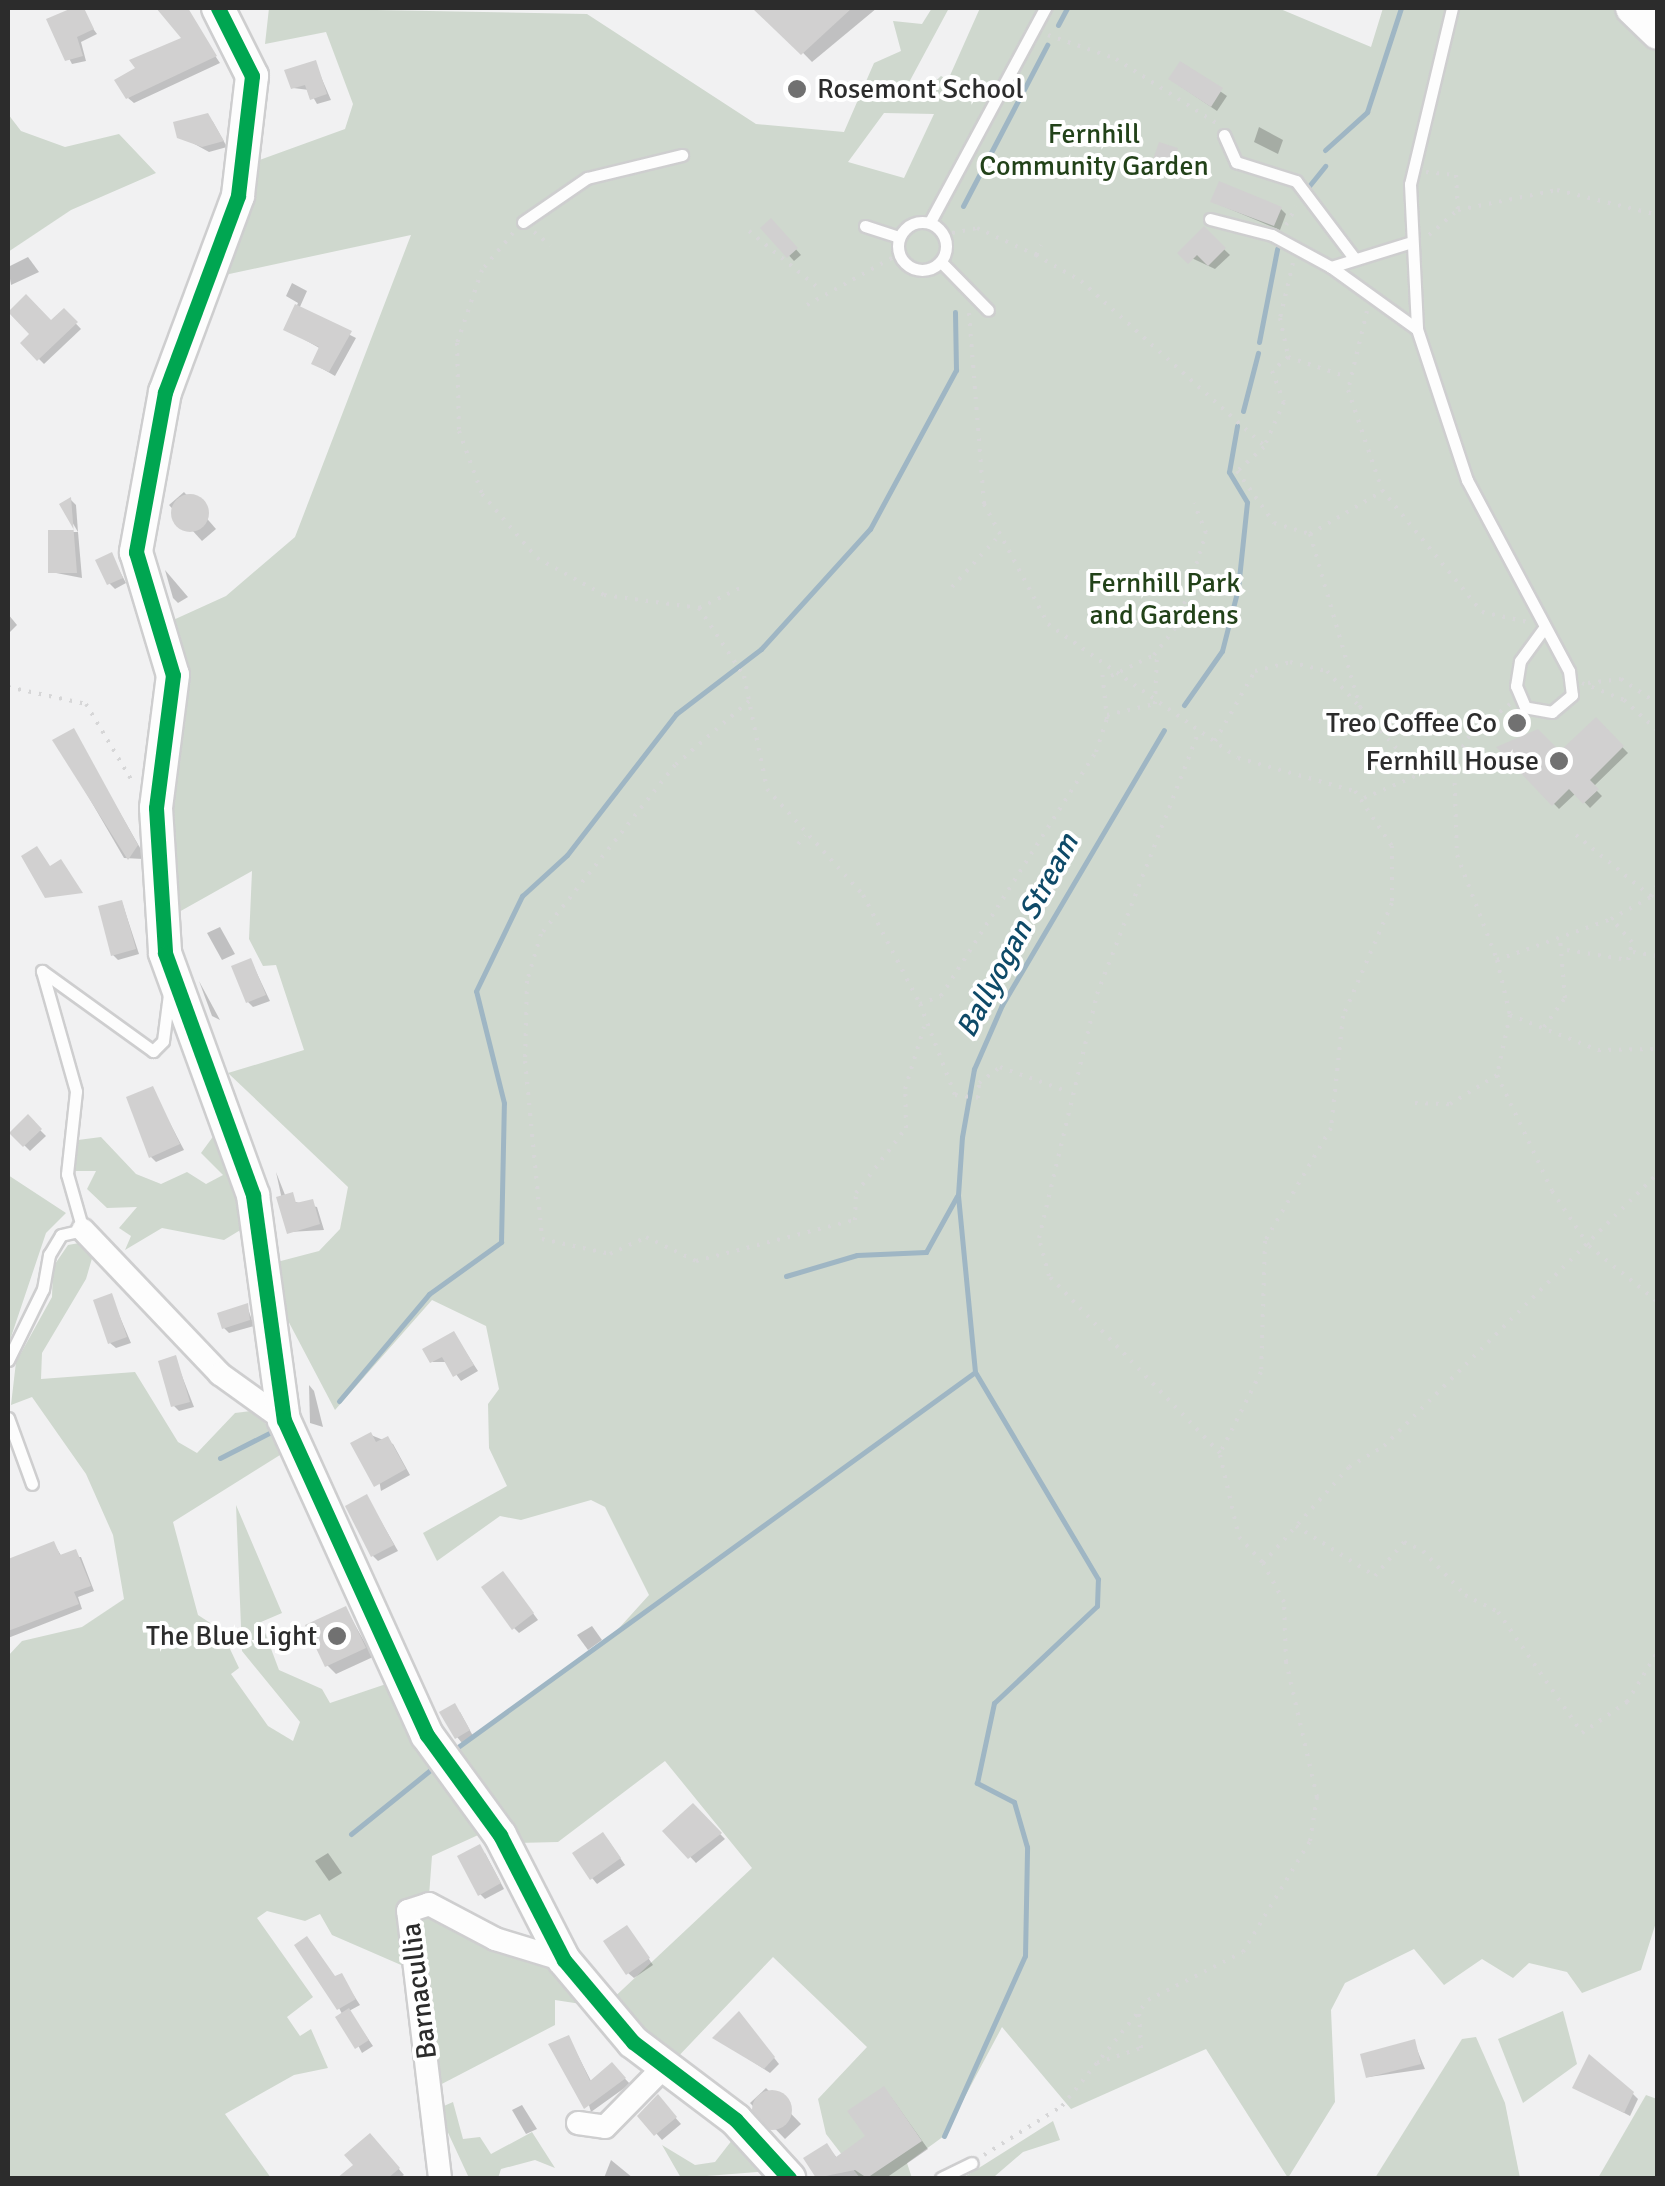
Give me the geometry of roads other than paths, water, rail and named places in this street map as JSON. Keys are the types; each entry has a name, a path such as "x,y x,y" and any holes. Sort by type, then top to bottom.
{"street":[{"path":"218,8 252,76 240,180 212,284 165,392 136,552 174,675 156,808 174,982 253,1195 281,1408 428,1735 500,1835 564,1960 663,2068 736,2120 789,2178"},
{"path":"1632,8 1658,32"},
{"path":"83,1230 220,1374 281,1408"},
{"name":"Barnacullia","path":"440,2178 408,1911 429,1904 494,1939 564,1960"},
{"path":"578,2123 605,2126 663,2068"}],"lane":[{"path":"865,226 900,237 932,220 1045,8"},
{"path":"1452,8 1412,167 1408,243 1417,329 1454,450 1573,684 1552,712 1518,698 1520,661 1541,624"},
{"path":"1224,135 1236,162 1305,190 1354,258"},
{"path":"524,222 588,178 682,155"},
{"path":"1210,219 1279,239 1332,267 1377,294 1417,329"},
{"path":"932,220 942,235 941,262"},
{"path":"900,237 899,254 917,270 941,262"},
{"path":"1332,267 1408,243"},
{"path":"941,262 988,310"},
{"path":"8,1360 43,1289 49,1255 61,1235 83,1230 67,1174 76,1092 42,971 153,1051 161,1049 174,982"},
{"path":"8,1418 32,1484"},
{"path":"942,2178 972,2163"}],"waterway":[{"path":"1058,25 1067,8"},
{"name":"Ballyogan Stream","path":"1325,150 1367,112 1401,8"},
{"path":"963,206 1047,45"},
{"name":"Ballyogan Stream","path":"1309,186 1325,166"},
{"name":"Ballyogan Stream","path":"1259,342 1277,249"},
{"path":"339,1401 429,1294 501,1242 504,1103 476,991 522,896 567,855 676,714 761,649 870,529 956,370 955,312"},
{"name":"Ballyogan Stream","path":"1243,411 1258,353"},
{"name":"Ballyogan Stream","path":"1184,705 1222,651 1238,588 1247,502 1229,472 1237,426"},
{"name":"Ballyogan Stream","path":"944,2136 1025,1956 1027,1847 1014,1802 977,1783 994,1703 1097,1606 1098,1579 975,1372 958,1195 962,1137 974,1069 1002,1005 1164,730"},
{"path":"786,1276 857,1255 926,1252 957,1196"},
{"path":"451,1752 975,1372"},
{"path":"220,1458 275,1430"},
{"path":"351,1834 434,1767"}],"place":[{"name":"Rosemont School","path":"797,89"},
{"name":"Treo Coffee Co","path":"1517,723"},
{"name":"Fernhill House","path":"1559,761"},
{"name":"The Blue Light","path":"337,1636"}],"park label":[{"name":"Fernhill Community Garden","path":"1094,150"},
{"name":"Fernhill Park and Gardens","path":"1164,599"}]}
